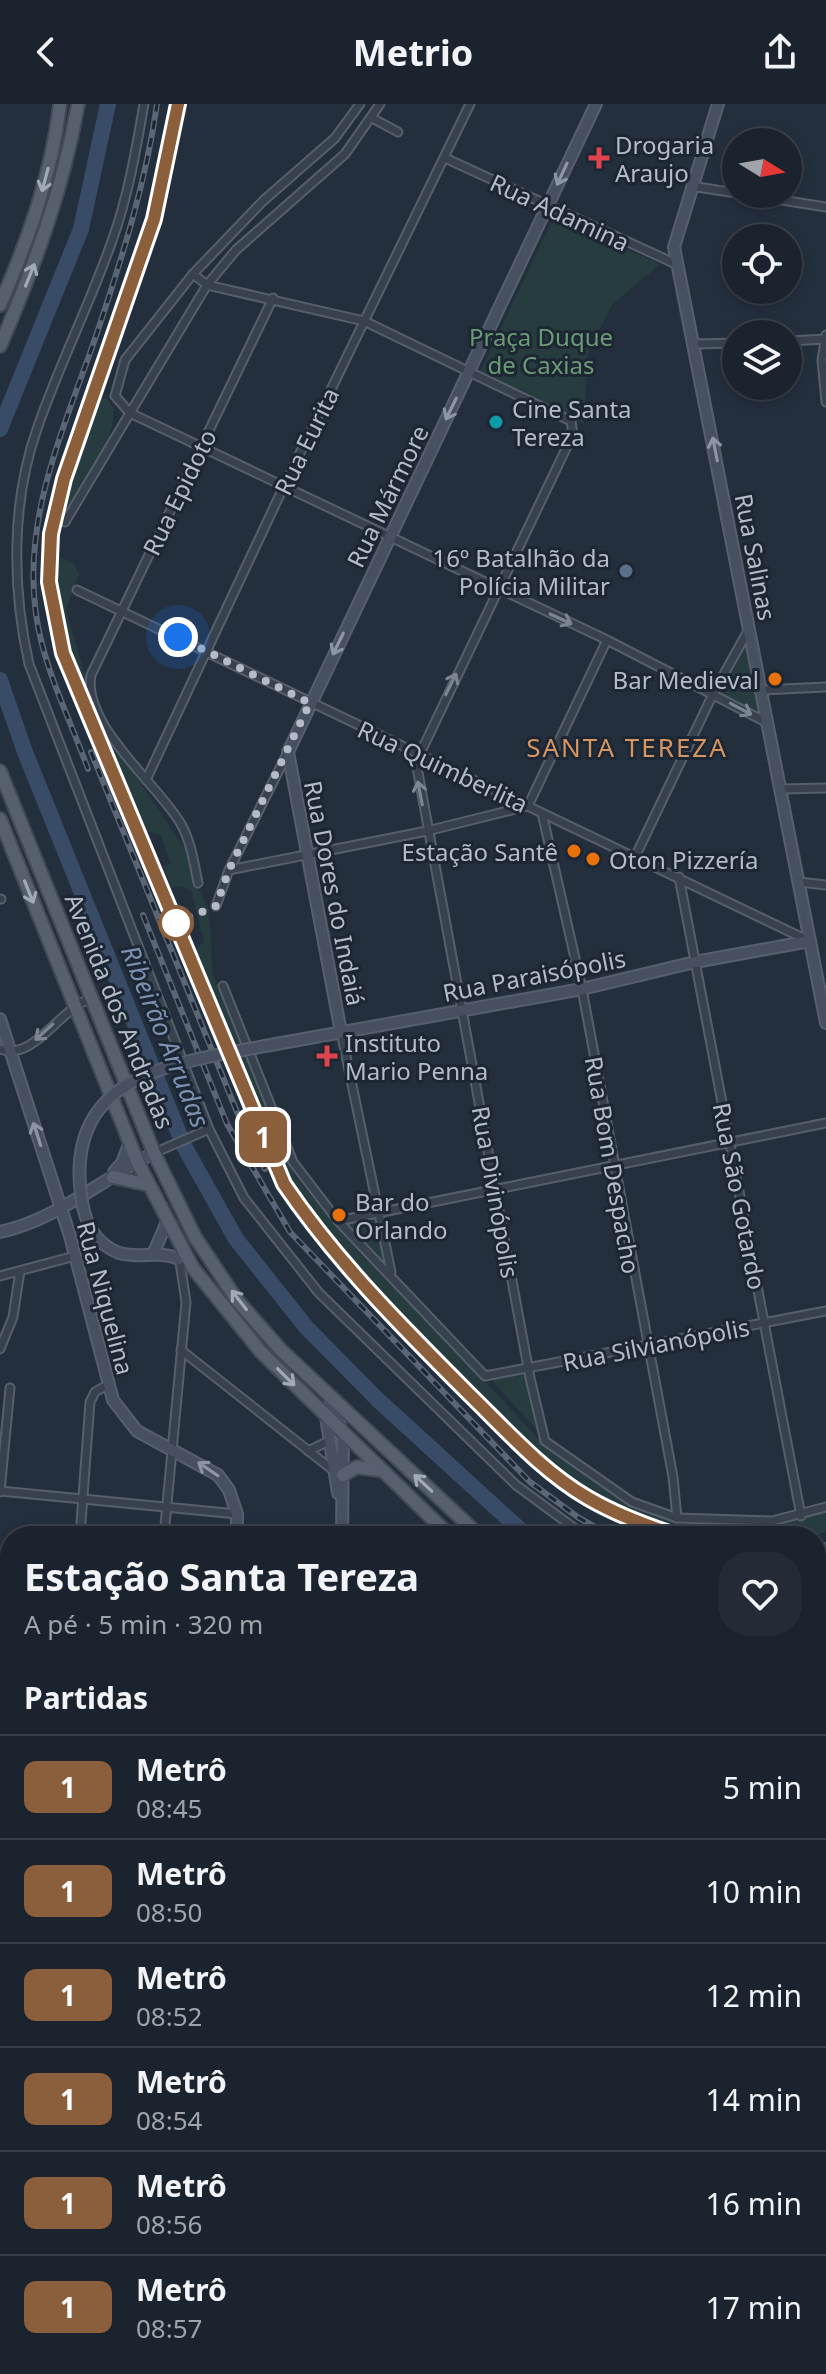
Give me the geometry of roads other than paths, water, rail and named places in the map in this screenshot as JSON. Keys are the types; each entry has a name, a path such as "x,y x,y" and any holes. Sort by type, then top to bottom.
{"main road":[{"path":"0,305 32,228 57,132 60,104"},
{"path":"0,346 47,234 61,187 78,104"},
{"path":"0,293 9,283"},
{"name":"Avenida dos Andradas","path":"0,771 154,1153 195,1237 237,1300 330,1398 469,1526"},
{"name":"Avenida dos Andradas","path":"0,819 138,1163 193,1268 236,1325 326,1417 337,1437 439,1526"},
{"path":"110,1178 149,1185"},
{"path":"179,1259 193,1268"},
{"path":"338,1473 357,1467 378,1470"}],"street":[{"path":"144,104 134,166 113,240 33,445 19,518 17,585 29,664 209,1129 244,1198 319,1293 516,1485 571,1526"},
{"path":"360,104 335,138 263,201 193,274 125,360 115,396 130,413 607,640 768,723"},
{"path":"65,522 207,285 236,250 345,154 380,104"},
{"name":"Rua Eurita","path":"146,780 283,488 470,104"},
{"name":"Rua Mármore","path":"216,906 229,870 596,104"},
{"name":"Rua Salinas","path":"718,104 676,233 676,264 826,1023"},
{"path":"372,118 398,132"},
{"name":"Rua Adamina","path":"445,158 676,264"},
{"path":"690,186 722,191"},
{"path":"802,203 826,207"},
{"path":"193,274 207,285 364,321 571,421 573,434 418,755"},
{"name":"Rua Epidoto","path":"146,780 104,725 89,688 91,675 273,298"},
{"path":"802,340 825,338 823,383 826,402"},
{"path":"694,344 722,343"},
{"name":"Rua Quimberlita","path":"77,590 418,755 636,855 809,941"},
{"path":"636,855 713,694 750,627"},
{"path":"229,870 427,831 528,806 607,640"},
{"path":"762,690 826,687"},
{"name":"Rua Dores do Indaiá","path":"288,752 376,1211 393,1276"},
{"name":"Rua Divinópolis","path":"418,755 415,770 545,1441 632,1502 677,1518"},
{"path":"146,780 180,822 192,850 198,883"},
{"path":"781,789 826,788"},
{"name":"Rua Bom Despacho","path":"542,813 582,989 612,1165 673,1477 677,1518"},
{"name":"Rua São Gotardo","path":"679,877 801,1516"},
{"path":"799,882 826,885"},
{"name":"Rua Paraisópolis","path":"153,1254 137,1257 119,1253 96,1238 84,1215 80,1173 85,1144 100,1109 122,1088 146,1072 265,1046 582,989 695,962 809,941"},
{"path":"223,986 293,1162 338,1221 393,1276"},
{"path":"0,1049 11,1053 29,1046 74,1005 90,999"},
{"name":"Rua Niquelina","path":"0,1019 61,1208 113,1400 130,1426 218,1475 229,1490 237,1514 237,1526"},
{"path":"338,1221 826,1123"},
{"path":"0,1232 25,1226 154,1153 209,1129"},
{"path":"110,1178 122,1163 130,1142"},
{"path":"167,1222 162,1242 153,1254 179,1259"},
{"path":"165,1526 186,1302 177,1240"},
{"path":"0,1276 75,1256"},
{"path":"0,1349 13,1317 20,1271"},
{"name":"Rua Silvianópolis","path":"393,1276 485,1376 826,1311"},
{"path":"181,1350 338,1473"},
{"path":"81,1526 90,1402 95,1392 109,1384"},
{"path":"10,1388 0,1492 83,1497 237,1514"},
{"path":"330,1398 337,1437 342,1526"},
{"path":"308,1451 337,1437"},
{"path":"677,1518 772,1521 801,1516 826,1507"}],"waterway":[{"name":"Ribeirão Arrudas","path":"0,429 81,229 108,104"},
{"name":"Ribeirão Arrudas","path":"0,680 25,752 184,1146 236,1239 306,1327 377,1399 516,1526"}],"railway":[{"path":"88,769 51,673 40,634 33,577 35,541 60,436 132,220 157,104"},
{"path":"178,104 154,219 64,479 51,534 49,582 63,653 284,1184 372,1294 511,1436 571,1487 599,1504 649,1526"},
{"path":"91,752 237,1112 265,1169"},
{"path":"143,915 227,1124 290,1232 530,1482 594,1526"}],"metro line":[{"name":"1","path":"178,104 154,219 64,479 51,534 49,582 63,653 284,1184 324,1243 403,1328 541,1465 588,1498 646,1526"}],"place":[{"name":"Drogaria Araujo","path":"599,158"},
{"name":"Cine Santa Tereza","path":"496,422"},
{"name":"16º Batalhão da Polícia Militar","path":"626,571"},
{"name":"Bar Medieval","path":"775,679"},
{"name":"Estação Santê","path":"574,851"},
{"name":"Oton Pizzería","path":"593,859"},
{"name":"Instituto Mario Penna","path":"327,1056"},
{"name":"Bar do Orlando","path":"339,1215"}],"district":[{"name":"SANTA TEREZA","path":"627,747"}],"park label":[{"name":"Praça Duque de Caxias","path":"541,350"}]}
